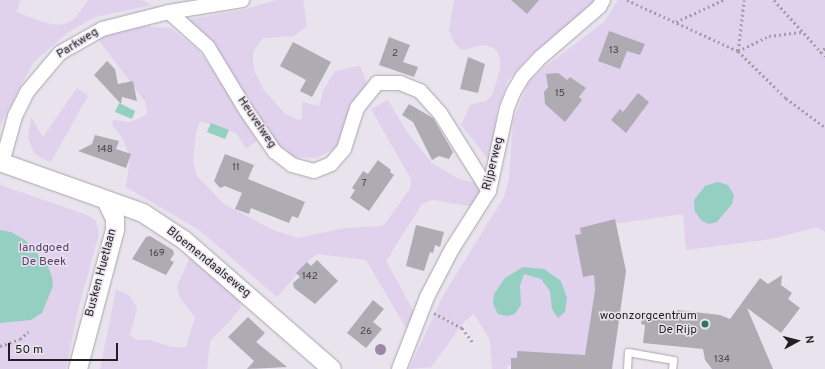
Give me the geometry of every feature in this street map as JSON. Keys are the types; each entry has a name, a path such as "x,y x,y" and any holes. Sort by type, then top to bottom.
{"street":[{"name":"Parkweg","path":"1,163 16,116 27,92 60,53 102,29 169,12 242,0"},
{"name":"Rijperweg","path":"399,369 422,307 452,249 489,192 507,108 523,76 599,7 603,0"},
{"name":"Heuvelweg","path":"169,12 208,47 246,110 275,152 292,166 314,171 331,164 344,149 357,108 377,83 400,83 420,91 440,113 489,192"},
{"name":"Bloemendaalseweg","path":"1,163 99,196 107,202 143,213 184,240 332,369"},
{"name":"Busken Huetlaan","path":"78,369 115,230 115,219 107,202"}],"lane":[{"path":"627,369 628,352 674,360 672,369"}],"path":[{"path":"627,0 738,51 786,98 825,127"},
{"path":"676,22 722,0"},
{"path":"738,51 744,0"},
{"path":"774,0 820,53 825,56"},
{"path":"738,51 769,36 803,32"},
{"path":"820,53 825,48"},
{"path":"422,307 462,328 474,344"},
{"path":"0,346 20,339 28,332"}],"green space":[{"path":"0,0 20,0 17,12 42,22 58,25 68,23 75,18 88,0 142,0 152,5 95,17 67,33 33,63 0,126"},
{"path":"277,0 303,0 307,26 294,36 263,38 253,52 253,62 255,73 264,90 285,114 299,120 302,119 302,102 319,106 324,89 335,71 360,66 369,90 340,146 316,158 294,157 275,142 185,20 242,10"},
{"path":"454,0 596,0 556,37 530,56 508,80 497,110 493,165 461,125 470,105 486,101 492,95 500,70 500,59 498,52 492,47 484,45 462,50 455,44 449,31"},
{"path":"618,0 825,0 825,232 817,227 772,239 686,250 683,214 593,227 601,285 590,369 508,365 507,369 492,369 490,340 474,314 464,322 431,367 409,369 443,296 504,197 509,180 513,121 528,83 542,69 604,22"},
{"path":"136,26 171,28 198,50 213,70 257,141 246,148 236,133 200,121 196,133 193,160 197,176 224,204 271,229 297,238 345,228 383,226 410,189 411,179 371,109 388,100 407,132 433,164 459,179 486,185 476,207 433,200 422,204 386,261 414,312 406,328 366,260 318,254 310,259 277,297 199,230 126,187 130,158 123,139 112,124 113,120 131,122 147,114 146,103 98,39"},
{"path":"77,88 88,96 51,162 45,160 34,153 28,138 31,117 43,137"},
{"name":"landgoed De Beek","path":"0,185 87,215 96,221 99,234 78,310 66,369 0,369"},
{"path":"190,257 241,299 241,307 231,320 210,341 207,369 100,369 116,290 129,295 137,308 130,335 136,340 150,340 171,347 186,347 195,317 180,298 177,287"}],"shaded area":[{"path":"119,103 135,111 132,119 115,112"},
{"path":"211,123 229,130 225,139 207,132"},
{"path":"718,182 728,185 734,195 732,204 717,222 709,224 702,221 695,212 694,200 705,186"},
{"path":"0,230 11,232 25,240 47,264 52,277 53,286 42,313 31,320 0,323"},
{"path":"523,267 544,269 561,281 567,298 565,312 558,318 552,309 550,291 541,279 524,274 520,286 521,305 515,314 507,316 498,314 493,304 494,294 505,278"}],"building":[{"path":"511,0 539,0 527,14"},
{"path":"609,31 645,44 640,55 627,51 620,69 598,61"},
{"path":"389,37 410,45 403,62 418,67 414,77 379,65"},
{"path":"293,42 331,62 312,97 300,91 306,80 280,66"},
{"path":"468,57 485,64 478,93 460,89"},
{"path":"107,61 115,69 118,84 133,81 137,101 122,97 121,104 94,75"},
{"path":"558,73 567,80 570,77 586,88 579,97 582,100 565,122 545,104 544,92 548,87 546,74"},
{"path":"638,93 649,102 626,133 611,120 620,109 623,112"},
{"path":"409,104 433,118 453,152 449,159 439,156 432,160 413,122 402,115"},
{"path":"95,135 119,141 116,149 131,154 126,168 78,151 92,144"},
{"path":"225,154 254,165 248,179 305,202 298,218 292,216 289,223 251,208 249,214 235,209 242,193 225,186 220,188 214,181"},
{"path":"378,160 391,170 390,172 394,175 369,211 350,198 355,190 352,188 363,171 368,174"},
{"path":"615,219 626,271 612,369 511,369 511,358 517,358 517,351 585,355 595,290 594,275 583,277 575,235 581,234 580,228"},
{"path":"416,225 444,232 440,247 435,245 433,253 430,252 424,271 406,266"},
{"path":"150,236 173,250 174,254 170,260 174,262 166,275 132,259 146,237"},
{"path":"317,260 338,281 315,304 294,288 293,283 300,277 296,273 307,262 311,266"},
{"name":"woonzorgcentrum De Rijp","path":"782,275 781,285 792,293 788,299 800,308 781,333 747,308 773,369 712,369 705,360 703,349 643,343 645,325 641,324 643,313 677,313 677,310 720,315 730,319 760,278 768,284"},
{"path":"373,300 384,309 373,322 382,329 366,348 347,333"},
{"path":"248,317 265,333 256,342 287,367 247,369 254,361 228,337"}],"place":[{"name":"woonzorgcentrum De Rijp","path":"705,324"}]}
